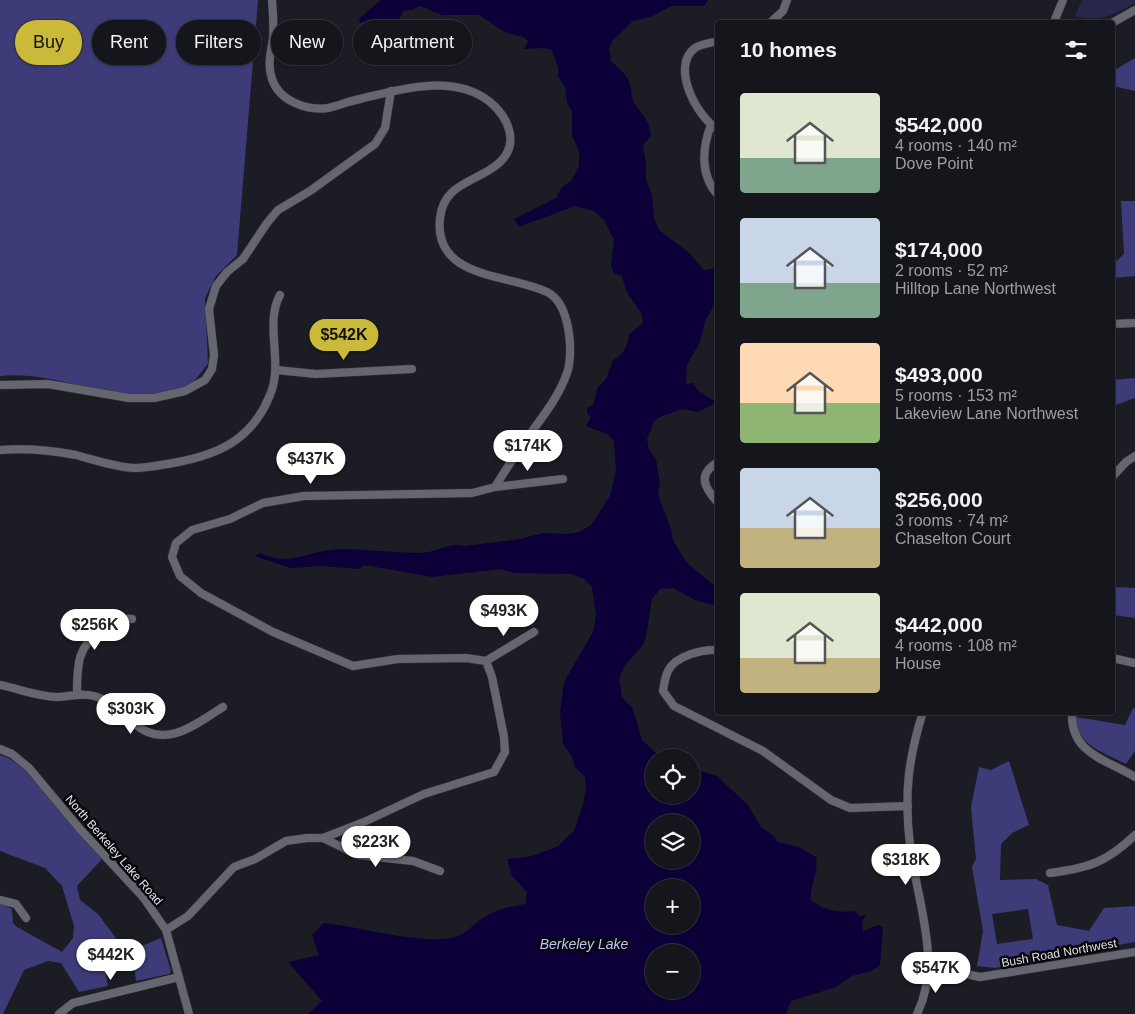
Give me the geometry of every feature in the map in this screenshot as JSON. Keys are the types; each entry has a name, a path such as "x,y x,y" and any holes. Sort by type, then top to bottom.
{"street":[{"path":"272,0 273,38 268,65 272,82 285,97 301,106 327,108 391,91 451,85 472,90 491,103 510,126 512,136 508,150 499,163 466,182 450,194 444,204 440,217 441,237 449,251 467,268 492,278 548,292 557,303 568,325 571,343 567,372 552,406 495,487"},
{"path":"774,20 783,11 787,0"},
{"path":"1057,20 1063,0"},
{"path":"1115,21 1135,10"},
{"path":"715,42 695,47 686,59 684,73 689,90 714,127 706,137 704,157 707,179 715,191"},
{"path":"0,385 48,384 129,398 154,398 185,391 205,380 212,369 214,355 209,308 216,286 227,272 243,260 267,223 278,210 310,192 375,144 385,128 391,91"},
{"path":"0,450 61,452 136,468 202,458 232,443 258,418 271,393 276,370 275,305 280,294"},
{"path":"1115,324 1135,323"},
{"path":"276,370 316,374 412,369"},
{"path":"1115,474 1135,456"},
{"path":"715,464 709,469 704,480 705,489 715,500"},
{"path":"534,632 486,661 466,658 398,659 353,666 273,632 201,593 180,576 172,557 176,543 192,530 230,518 263,503 304,496 472,493 495,487 563,479"},
{"path":"77,694 79,656 90,638 116,620 132,619"},
{"path":"715,650 705,650 681,659 668,670 663,691 674,706 763,751 838,803 850,808 908,806"},
{"path":"1115,659 1135,663"},
{"path":"166,930 188,916 234,867 255,859 286,842 307,838 323,838 364,822 424,794 494,772 505,752 504,737 492,677 486,661"},
{"path":"0,685 36,694 58,697 77,694 93,696 114,704 140,729 155,735 171,736 185,731 223,707"},
{"path":"917,1014 925,992 928,966 920,900 910,843 908,769 922,715"},
{"path":"1072,715 1072,728 1080,745 1135,777"},
{"name":"North Berkeley Lake Road","path":"0,749 12,754 29,768 79,828 143,897 166,930 189,1014"},
{"path":"1050,873 1086,868 1100,862 1112,856 1135,835"},
{"path":"323,838 358,854 413,861 440,871"},
{"path":"0,900 16,904 26,918"},
{"name":"Bush Road Northwest","path":"928,966 980,977 1135,952"},
{"path":"59,1014 73,1003 179,977"}],"shaded area":[{"path":"0,0 258,0 256,20 176,20 176,65 253,65 237,255 216,276 205,298 208,363 189,385 181,389 159,394 136,395 45,378 0,376"},
{"path":"1082,0 1135,0 1135,3 1106,17 1092,19 1075,16"},
{"path":"1135,58 1135,91 1115,86 1115,70"},
{"path":"1121,201 1135,201 1135,276 1115,278 1115,262 1124,254"},
{"path":"1135,378 1135,398 1115,405 1115,380"},
{"path":"1115,587 1135,588 1135,618 1115,615"},
{"path":"1133,708 1135,709 1135,751 1126,764 1093,747 1080,735 1076,717 1125,725"},
{"path":"0,755 10,759 25,770 102,859 77,886 80,900 98,914 118,941 102,954 108,986 79,992 61,963 48,961 24,970 3,1014 0,1014 0,903 12,909 13,923 17,927 62,952 73,938 74,926 62,886 45,868 0,851"},
{"path":"1009,761 1029,825 1012,833 1001,844 1000,880 1036,879 1048,885 1057,925 1089,931 1104,908 1135,906 1135,942 995,968 977,966 983,931 972,867 976,859 971,807 979,767 991,770","holes":["1028,909 1033,939 997,944 992,914"]},
{"path":"161,938 171,971 169,974 136,981 132,950"}],"water":[{"name":"Berkeley Lake","path":"381,0 708,0 704,6 671,6 651,17 633,21 613,40 609,48 611,61 629,81 633,101 647,121 650,130 651,136 643,145 646,180 652,194 654,217 659,230 687,251 704,270 715,268 715,303 705,322 700,342 687,365 686,384 693,383 699,392 715,401 715,403 698,412 682,409 658,418 654,422 647,439 649,450 656,459 660,485 658,490 659,497 671,529 673,540 686,562 715,586 715,605 695,600 673,588 660,589 652,599 643,645 625,665 619,679 622,697 633,709 642,740 652,749 645,749 645,804 700,804 700,771 717,776 749,806 760,826 774,836 778,842 799,847 816,857 817,862 811,900 822,907 832,910 843,912 855,911 859,916 866,915 862,922 863,931 878,925 883,927 880,965 871,971 852,976 836,987 791,1001 786,1014 308,1014 322,1001 288,962 319,955 312,935 324,923 411,938 445,939 461,935 494,912 526,904 527,892 512,876 507,859 532,856 558,846 574,831 583,804 586,789 585,777 575,767 572,756 563,744 560,713 564,682 593,632 596,615 592,587 584,579 571,574 515,573 500,569 432,577 365,565 359,569 321,566 290,568 255,556 260,553 282,559 291,559 339,549 426,553 453,545 464,546 520,539 543,533 567,534 579,532 591,525 610,496 616,470 614,441 607,434 586,426 591,417 587,413 587,408 593,405 598,387 606,379 613,360 620,356 625,349 629,334 643,323 643,318 627,292 622,276 614,273 611,265 614,240 604,220 594,211 575,206 519,227 514,219 556,198 562,187 571,181 579,166 579,151 572,135 572,111 567,103 565,87 558,76 558,68 552,50 544,48 524,49 528,41 525,38 505,32 479,15 442,15 420,6 412,10 403,11 399,20 359,19"}]}
